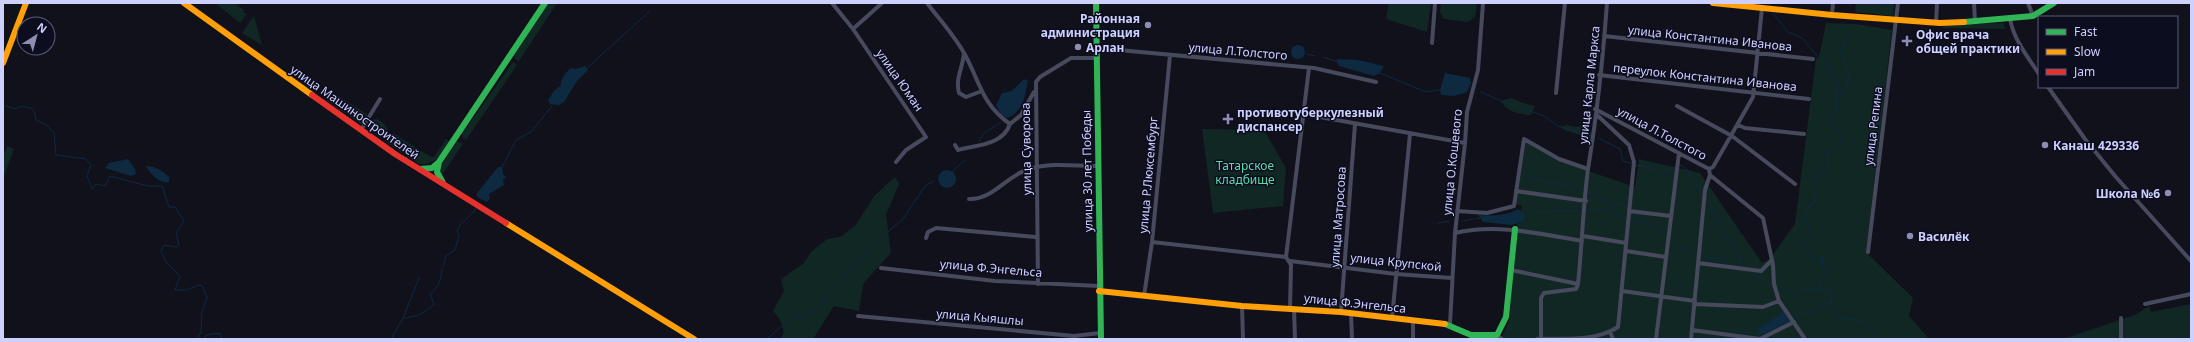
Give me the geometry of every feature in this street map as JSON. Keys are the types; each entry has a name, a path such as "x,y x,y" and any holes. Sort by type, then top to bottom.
{"main road":[{"path":"3,63 26,3"},
{"name":"улица Машиностроителей","path":"184,3 418,169 432,168 439,162"},
{"path":"446,186 438,175 439,162 545,3"},
{"name":"улица 30 лет Победы","path":"1096,3 1097,166 1101,336"},
{"path":"1714,3 1897,21 1936,22 1975,22 2033,16 2054,3"},
{"path":"418,169 694,339"},
{"name":"улица Ф.Энгельса","path":"1099,288 1144,296 1242,306 1352,313 1450,324 1463,332 1478,337 1500,337 1506,317 1515,229"}],"street":[{"name":"улица Юман","path":"832,3 853,29 926,137 906,150 896,162"},
{"path":"853,29 882,3"},
{"path":"928,3 964,52 992,110 1010,124"},
{"path":"1432,43 1435,3"},
{"name":"улица О.Кошевого","path":"1450,324 1455,233 1467,112 1478,70 1483,3"},
{"path":"1556,93 1565,3"},
{"name":"улица Карла Маркса","path":"1578,284 1588,169 1594,140 1607,3"},
{"path":"1832,15 1833,3"},
{"name":"улица Репина","path":"1868,252 1898,3"},
{"path":"1936,22 1937,3"},
{"path":"1974,3 1975,22"},
{"path":"2028,3 2033,16"},
{"path":"1709,169 1713,167 1732,136 1754,93 1759,53 1762,8"},
{"path":"2010,19 2012,31 2025,55 2038,73"},
{"name":"улица Константина Иванова","path":"1604,36 1814,60"},
{"name":"улица Л.Толстого","path":"1097,48 1264,62 1353,75 1376,82"},
{"path":"964,52 963,65 957,84 959,93 966,97 982,91"},
{"name":"улица Р.Люксембург","path":"1144,296 1152,242 1170,55"},
{"name":"улица Суворова","path":"1038,284 1036,237 1036,82 1040,76 1071,58 1097,58"},
{"path":"1286,257 1309,68"},
{"name":"переулок Константина Иванова","path":"1599,75 1809,99"},
{"path":"2049,88 2085,139 2115,176 2191,261"},
{"path":"955,145 958,150 999,140 1007,132 1010,124 1021,115 1035,92"},
{"path":"361,130 380,99"},
{"path":"1677,106 1732,136 1795,184"},
{"path":"1536,339 1587,338 1610,332 1618,327 1634,162 1629,145 1596,111"},
{"name":"улица Л.Толстого","path":"1596,111 1709,169 1710,175 1763,218 1772,260"},
{"path":"1303,114 1465,143"},
{"name":"улица Матросова","path":"1341,312 1355,124"},
{"path":"1738,125 1745,128 1804,134"},
{"path":"1392,318 1410,134"},
{"path":"1457,211 1487,213 1514,206 1524,139 1559,159 1588,169"},
{"path":"1656,339 1679,153"},
{"path":"969,199 976,199 997,190 1020,173 1037,167 1058,164 1097,166"},
{"path":"1691,339 1705,190 1710,175"},
{"path":"1516,191 1586,201"},
{"path":"1629,211 1671,216"},
{"path":"926,238 928,232 936,228 1036,237"},
{"path":"1455,233 1474,229 1515,229 1582,241"},
{"path":"1583,236 1626,243"},
{"path":"1152,242 1286,257 1290,261 1295,339"},
{"path":"1626,251 1666,256"},
{"path":"1698,263 1761,271 1772,260"},
{"path":"1772,260 1774,284 1779,301 1805,339"},
{"name":"улица Крупской","path":"1290,261 1396,274 1452,278"},
{"name":"улица Ф.Энгельса","path":"881,268 995,281 1099,288"},
{"path":"1511,270 1578,284 1576,289 1544,293 1541,298 1541,339"},
{"path":"1622,291 1694,302 1763,307 1779,301"},
{"path":"2145,304 2191,294"},
{"path":"1242,306 1243,339"},
{"path":"1352,313 1352,339"},
{"name":"улица Кыяшлы","path":"858,316 1074,336 1101,336"},
{"path":"2121,318 2121,339"},
{"path":"1413,339 1414,320"},
{"path":"1692,330 1760,339 1794,322"},
{"path":"1610,332 1613,339"}],"green space":[{"path":"215,3 234,3 247,14 240,23"},
{"path":"548,3 557,3 519,61 515,59 514,55"},
{"path":"1389,3 1431,3 1427,32 1386,19"},
{"path":"1441,3 1477,3 1475,17 1468,22 1444,19 1440,12"},
{"path":"1856,3 1894,3 1893,16 1855,12"},
{"path":"254,16 262,45 242,33"},
{"path":"1826,23 1856,24 1892,30 1866,252 1913,298 1909,316 1929,339 1501,339 1509,321 1517,226 1522,206 1516,204 1526,142 1559,161 1635,187 1639,159 1700,173 1762,263 1769,260 1795,224 1816,59 1819,57"},
{"path":"2003,23 2006,29 1943,28 1943,25"},
{"path":"513,62 517,65 466,140 463,138 462,134"},
{"path":"329,90 367,114 362,125 324,98"},
{"path":"1512,98 1535,106 1531,115 1518,113 1506,108 1501,101"},
{"path":"377,119 383,123 388,130 386,140 367,127 371,120"},
{"path":"1567,125 1575,127 1583,126 1592,132 1590,138 1564,130 1561,127"},
{"name":"Татарское кладбище","path":"1202,129 1264,130 1286,168 1283,206 1213,213"},
{"path":"393,133 431,157 434,157 446,139 450,142 441,155 434,161 419,164 388,143"},
{"path":"457,141 463,144 442,175 440,174 439,169"},
{"path":"7,146 14,149 3,179 3,157"},
{"path":"895,177 899,184 886,215 891,253 863,284 859,311 834,306 813,339 780,339 784,332 780,320 773,311 784,291 781,279 804,263 811,252 827,239 840,237 855,226 875,195"},
{"path":"2191,304 2191,339 2063,339 2135,315 2149,306 2151,312"}],"water":[{"path":"1295,45 1301,45 1305,49 1305,55 1301,59 1295,59 1291,55 1291,49"},
{"path":"1336,59 1358,60 1384,66 1380,73 1374,76 1339,66"},
{"path":"585,66 588,70 577,81 564,102 559,105 550,104 548,100 554,91 561,85 562,78 567,72 571,68 576,69"},
{"path":"1445,73 1470,78 1471,83 1467,92 1454,96 1441,95 1440,90"},
{"path":"1024,79 1028,81 1026,92 1020,108 1017,112 1007,118 1001,114 996,105 1002,93 1012,91"},
{"path":"128,159 135,169 136,174 131,176 105,168 109,163"},
{"path":"145,166 161,170 169,177 169,182 158,180"},
{"path":"498,167 502,167 503,174 506,177 503,180 504,185 489,194 490,199 487,202 477,197 477,193"},
{"path":"943,170 951,170 956,175 954,186 951,188 943,188 938,183 938,175"},
{"path":"1518,209 1524,214 1524,221 1512,225 1483,222 1478,215 1499,215"},
{"path":"1784,312 1791,321 1764,334 1759,334 1758,329"}],"waterway":[{"path":"587,68 650,11"},
{"path":"1772,12 1788,32 1802,38 1819,58 1828,64 1837,93"},
{"path":"1850,28 1849,34 1843,43 1842,55 1849,74 1846,90 1837,93 1836,111 1830,124 1840,131 1840,146 1826,152 1830,167 1826,171 1820,173 1814,183 1813,189 1816,200 1807,209 1804,219 1811,229 1811,236 1803,245 1812,257 1823,257 1822,268 1832,269 1819,285 1821,289 1830,291 1832,304 1838,317 1861,321 1880,339"},
{"path":"1306,54 1315,56"},
{"path":"1324,57 1338,62"},
{"path":"1380,73 1426,92 1440,90"},
{"path":"1481,92 1501,101 1544,116 1558,126 1591,136"},
{"path":"3,105 16,109 21,106 31,108 35,113 36,120 45,124 54,133 56,155 86,159 91,165 87,176 92,189 96,184 105,186 110,176 148,186 162,186 169,207 175,207 184,221 176,233 179,245 176,247 164,245 161,251 166,262 180,276 175,290 186,290 199,285 202,286 207,297 202,312 201,332 197,339"},
{"path":"502,167 516,140 531,132 552,106"},
{"path":"979,142 984,133 1000,123"},
{"path":"1598,138 1620,149 1623,161 1633,164"},
{"path":"952,172 965,160"},
{"path":"1636,165 1662,172 1675,167"},
{"path":"1680,165 1690,173 1702,194"},
{"path":"1529,177 1584,190"},
{"path":"767,339 791,318 814,311 870,247 903,219 925,186 934,181"},
{"path":"1587,192 1610,202 1628,206"},
{"path":"1706,198 1738,255 1743,267"},
{"path":"443,266 446,256 455,250 459,236 457,230 459,226 476,208"},
{"path":"1586,210 1601,209 1627,218"},
{"path":"1524,217 1546,211 1583,210"},
{"path":"1634,213 1637,219"},
{"path":"1462,221 1480,218"},
{"path":"1630,219 1645,223 1668,237"},
{"path":"1438,223 1450,221"},
{"path":"1670,239 1682,250 1698,254"},
{"path":"1701,255 1725,261 1730,265"},
{"path":"391,339 403,318 420,314 434,304 430,294 436,289 439,283 442,269"},
{"path":"1746,271 1761,278 1771,286"},
{"path":"403,318 419,278"},
{"path":"1779,288 1785,289 1792,297 1796,296 1801,289 1809,291 1819,288"},
{"path":"1792,315 1813,312 1826,302 1831,303"},
{"path":"1735,331 1759,334"},
{"path":"204,339 206,335 220,333 222,339"}],"traffic: fast":[{"path":"420,169 432,168 439,162 545,3"},
{"path":"1096,3 1101,339"},
{"path":"1964,22 2033,16 2054,3"},
{"path":"439,162 437,172 443,183"},
{"path":"1445,324 1471,335 1497,335 1506,317 1515,229"}],"traffic: slow":[{"path":"3,63 26,3"},
{"path":"184,3 312,95"},
{"path":"1713,3 1832,15 1940,23 1964,22"},
{"path":"506,223 694,339"},
{"path":"1099,291 1242,306 1341,312 1445,324"}],"traffic: jam":[{"path":"312,95 395,154 506,223"}],"place":[{"name":"Районная администрация","path":"1148,25"},
{"name":"Офис врача общей практики","path":"1907,41"},
{"name":"Арлан","path":"1078,47"},
{"name":"противотуберкулезный диспансер","path":"1228,119"},
{"name":"Канаш 429336","path":"2045,145"},
{"name":"Школа №6","path":"2168,193"},
{"name":"Василёк","path":"1910,236"}]}
